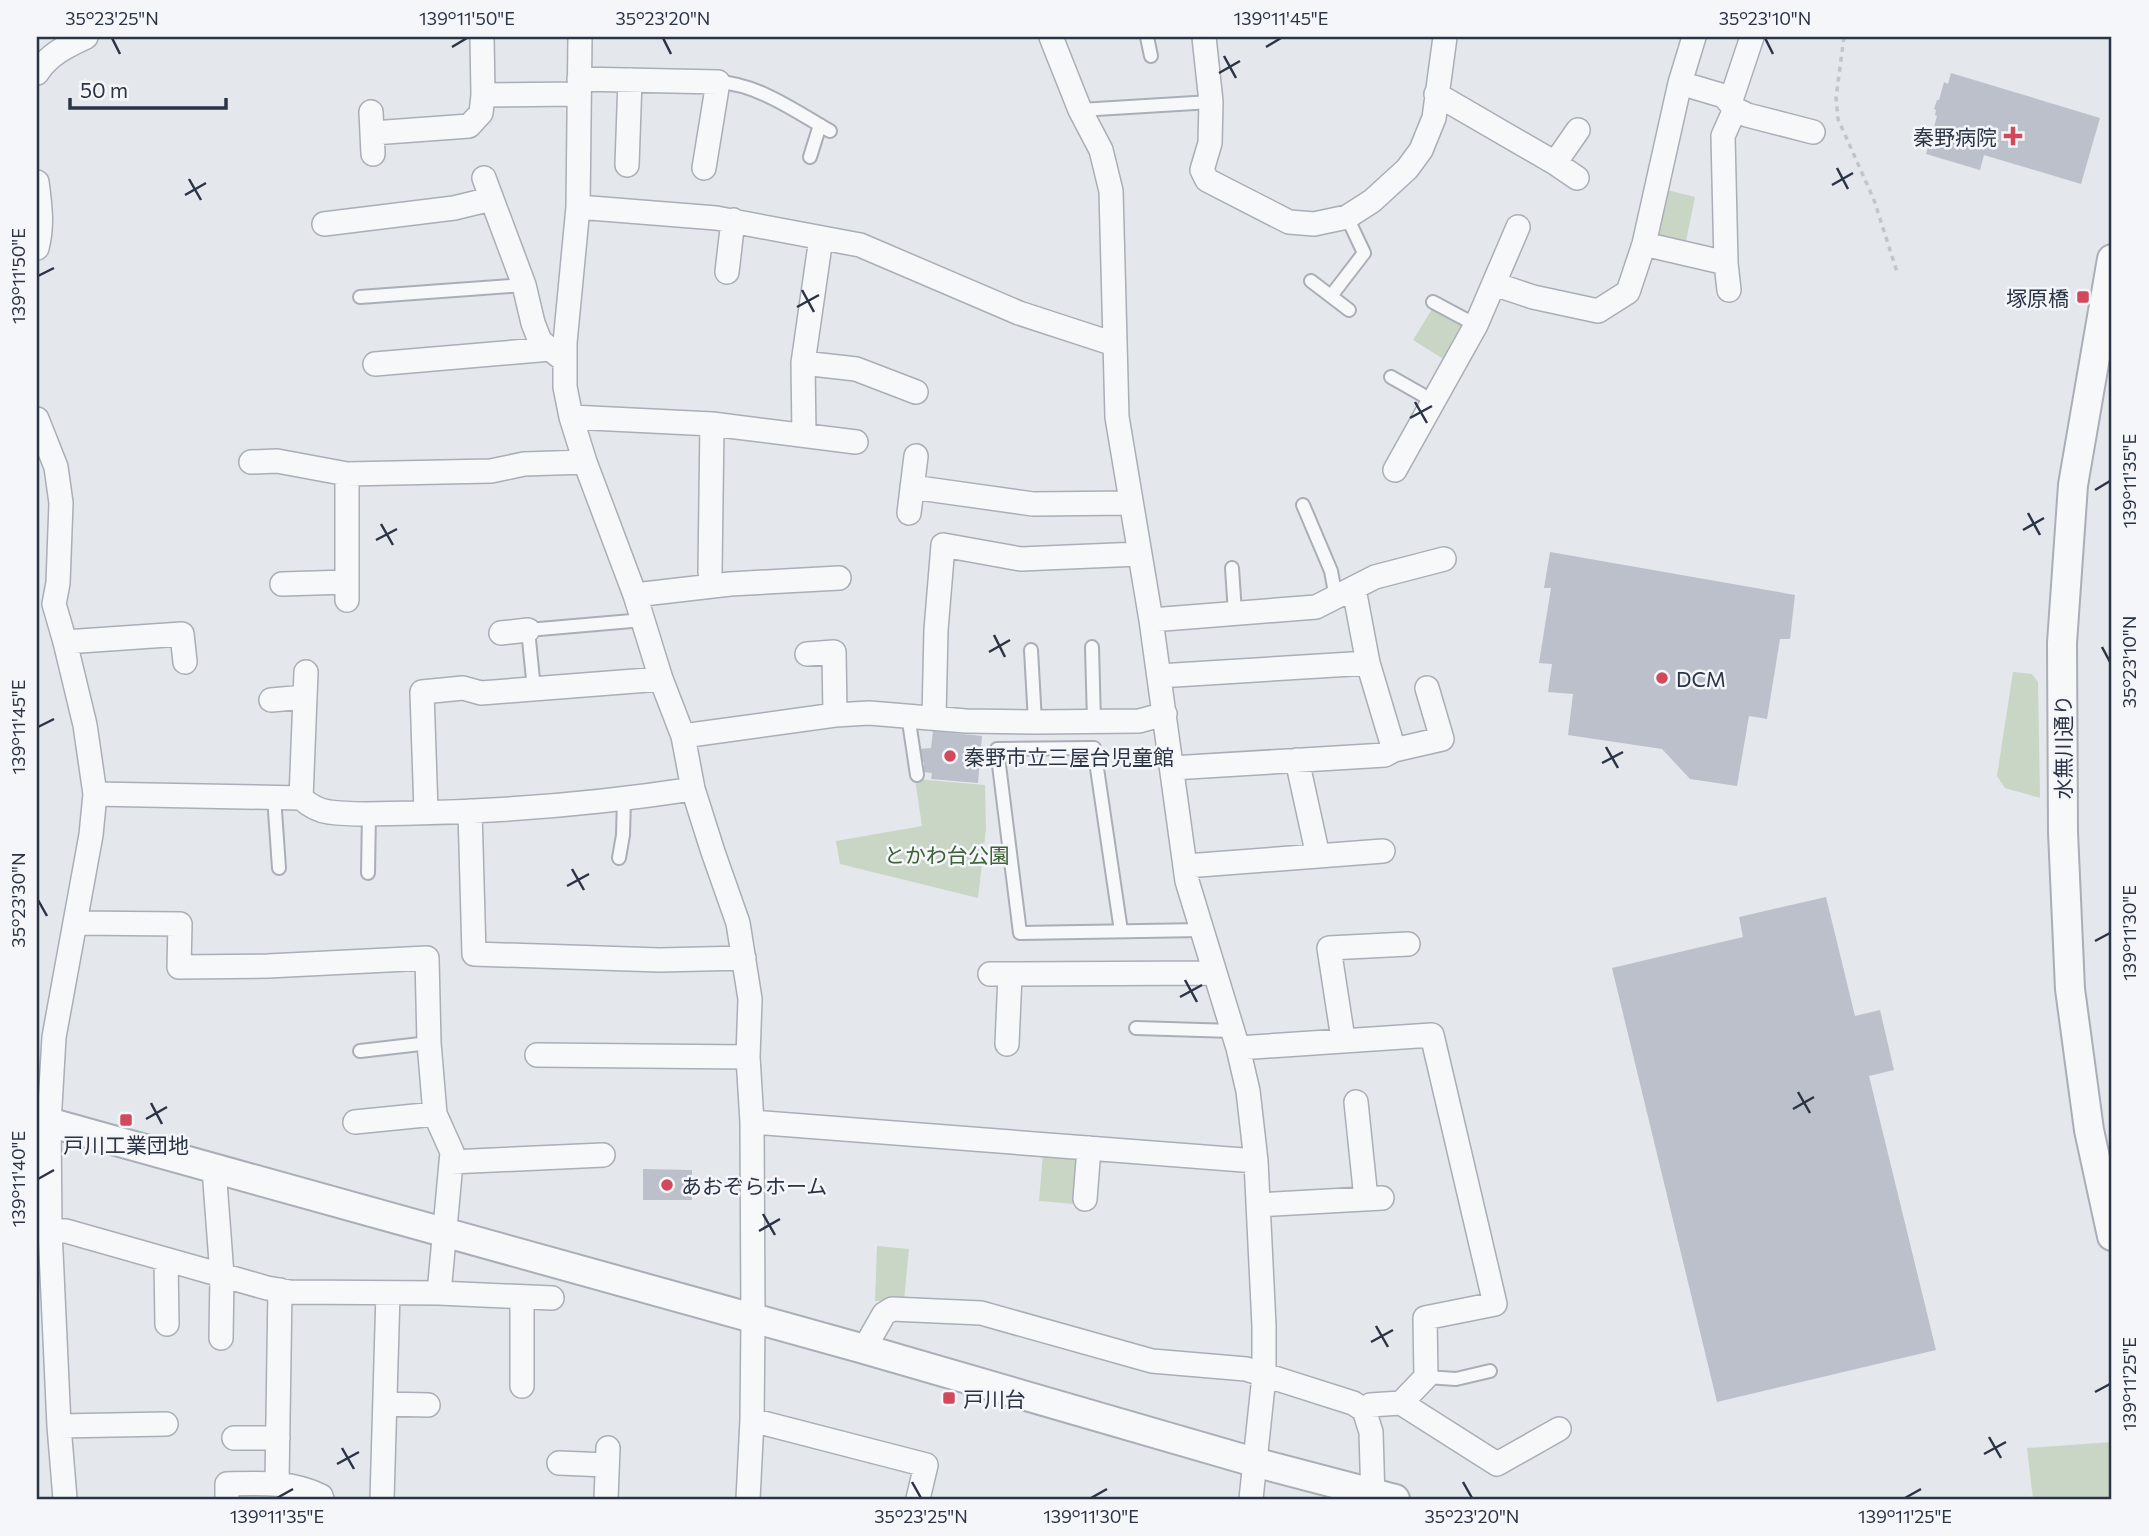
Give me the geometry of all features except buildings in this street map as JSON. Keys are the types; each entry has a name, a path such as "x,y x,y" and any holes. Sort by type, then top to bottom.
{"street":[{"path":"37,73 44,62 60,50 86,37"},
{"path":"372,133 469,126 481,113 482,37"},
{"path":"580,37 578,207 557,355 571,417 585,462 635,595 661,678 683,736 694,789 738,923 744,958 750,999 748,1057 752,1122 752,1420 748,1499"},
{"path":"1051,37 1080,110 1101,150 1111,191 1117,417 1151,620 1187,881 1236,1039 1248,1091 1256,1161 1264,1326 1264,1376 1251,1499"},
{"path":"1204,37 1211,102 1210,143 1202,170 1207,180 1289,222 1314,224 1348,217 1372,201 1407,169 1421,149 1434,118 1445,37"},
{"path":"1494,284 1533,297 1598,311 1628,292 1644,244 1680,83 1694,37"},
{"path":"1729,290 1723,136 1752,37"},
{"path":"483,95 630,80 718,82 704,168"},
{"path":"627,165 630,80"},
{"path":"1680,83 1724,96 1732,106 1747,115 1812,132"},
{"path":"1436,94 1577,178"},
{"path":"1555,163 1578,130"},
{"path":"37,182 41,233 37,248"},
{"path":"324,224 454,208 488,189 524,285 540,341 557,355"},
{"path":"578,207 733,220 860,245 1019,313 1114,344"},
{"path":"727,272 733,220"},
{"path":"1395,470 1476,326 1518,227"},
{"path":"804,435 803,363 821,238"},
{"path":"1644,244 1726,263"},
{"name":"水無川通り","path":"2112,258 2073,485 2062,656 2063,832 2070,989 2090,1130 2112,1236"},
{"path":"375,364 445,369 557,355"},
{"path":"803,363 856,369 916,392"},
{"path":"571,417 712,424 856,442"},
{"path":"37,419 56,467 61,503 58,583 45,605 65,642 85,725 95,794 91,835 54,1037 43,1121 46,1336 59,1426 65,1499"},
{"path":"710,572 712,424"},
{"path":"909,513 916,456"},
{"path":"251,462 277,461 347,474 491,471 524,464 585,462"},
{"path":"282,584 347,591 347,474"},
{"path":"912,486 1033,504 1131,503"},
{"path":"934,717 936,630 943,545 1021,559 1139,554"},
{"path":"1151,620 1316,607 1375,577 1444,559"},
{"path":"635,595 730,584 839,578"},
{"path":"1345,593 1394,750"},
{"path":"501,633 528,630"},
{"path":"65,642 182,634 185,662"},
{"path":"807,654 834,652 835,715"},
{"path":"1159,676 1368,663"},
{"path":"301,798 306,672"},
{"path":"426,813 422,692 463,688 481,693 661,678"},
{"path":"1172,768 1385,755 1394,750 1445,749 1427,688"},
{"path":"271,700 305,697"},
{"path":"683,736 835,715 869,713 966,721 1035,722 1139,721 1165,714"},
{"path":"1297,760 1318,856"},
{"path":"95,794 301,798 308,805 327,813 426,813 624,799 694,789"},
{"path":"470,811 474,954 660,960 744,958"},
{"path":"1186,866 1383,851"},
{"path":"75,923 182,913 179,967 268,966 427,958 429,1044 435,1114 452,1152 439,1293"},
{"path":"1343,1040 1329,948 1408,944"},
{"path":"1007,1044 1000,975 1094,984 1215,973"},
{"path":"1236,1039 1343,1040 1432,1035 1495,1304 1425,1318 1426,1377 1401,1403"},
{"path":"537,1055 748,1057"},
{"path":"355,1122 435,1114"},
{"path":"1258,1205 1374,1198 1363,1116"},
{"path":"43,1121 864,1349 1381,1497 1371,1432 1364,1410 1353,1403 1246,1369 1152,1361 981,1313 936,1310 892,1309 884,1314 864,1349"},
{"path":"752,1122 1256,1161"},
{"path":"1085,1199 1089,1148"},
{"path":"452,1162 603,1155"},
{"path":"215,1169 222,1275 221,1338"},
{"path":"43,1229 79,1234 280,1290 552,1298"},
{"path":"166,1260 167,1324"},
{"path":"277,1482 278,1438 286,1411 280,1290"},
{"path":"382,1499 388,1293"},
{"path":"522,1297 523,1387"},
{"path":"1364,1410 1370,1405 1401,1403 1497,1464 1559,1429"},
{"path":"384,1404 428,1405"},
{"path":"752,1420 926,1465 918,1499"},
{"path":"59,1426 166,1424"},
{"path":"234,1438 278,1438"},
{"path":"559,1463 608,1457 606,1499"},
{"path":"227,1499 227,1484 277,1482 308,1490 322,1499"}],"lane":[{"path":"1147,37 1151,56"},
{"path":"718,82 757,92 825,128 810,157"},
{"path":"1080,110 1211,102"},
{"path":"1331,296 1364,253 1348,217"},
{"path":"1311,281 1349,310"},
{"path":"360,297 524,285"},
{"path":"1433,302 1476,326"},
{"path":"1391,377 1434,402"},
{"path":"1303,505 1331,571 1345,593"},
{"path":"1232,568 1235,613"},
{"path":"534,689 528,630 643,620"},
{"path":"1092,647 1094,722"},
{"path":"1031,650 1035,722"},
{"path":"908,715 917,775"},
{"path":"1121,932 1119,918 1113,879 1100,787 1094,748 996,750 1020,933 1048,933 1118,931 1132,931 1174,930 1202,930"},
{"path":"274,797 279,869"},
{"path":"619,858 624,799"},
{"path":"368,873 369,813"},
{"path":"1136,1028 1236,1039"},
{"path":"360,1051 429,1044"},
{"path":"1426,1377 1455,1379 1490,1371"}],"path":[{"path":"1844,37 1836,97 1838,119 1874,200 1898,275"}],"green space":[{"path":"1663,189 1695,197 1685,246 1658,241 1653,232"},
{"path":"1432,309 1461,325 1455,336 1461,340 1448,362 1413,340"},
{"path":"2013,672 2032,674 2038,682 2040,798 2005,788 1997,776"},
{"name":"とかわ台公園","path":"915,779 985,785 986,829 978,898 840,864 836,841 922,826"},
{"path":"1043,1154 1073,1156 1079,1163 1075,1204 1039,1201"},
{"path":"877,1246 909,1249 904,1300 875,1301"},
{"path":"2112,1442 2112,1499 2033,1499 2027,1448"}],"place":[{"name":"秦野病院","path":"2013,136"},
{"name":"塚原橋","path":"2083,297"},
{"name":"DCM","path":"1662,678"},
{"name":"秦野市立三屋台児童館","path":"950,756"},
{"name":"戸川工業団地","path":"126,1120"},
{"name":"あおぞらホーム","path":"667,1185"},
{"name":"戸川台","path":"949,1398"}]}
